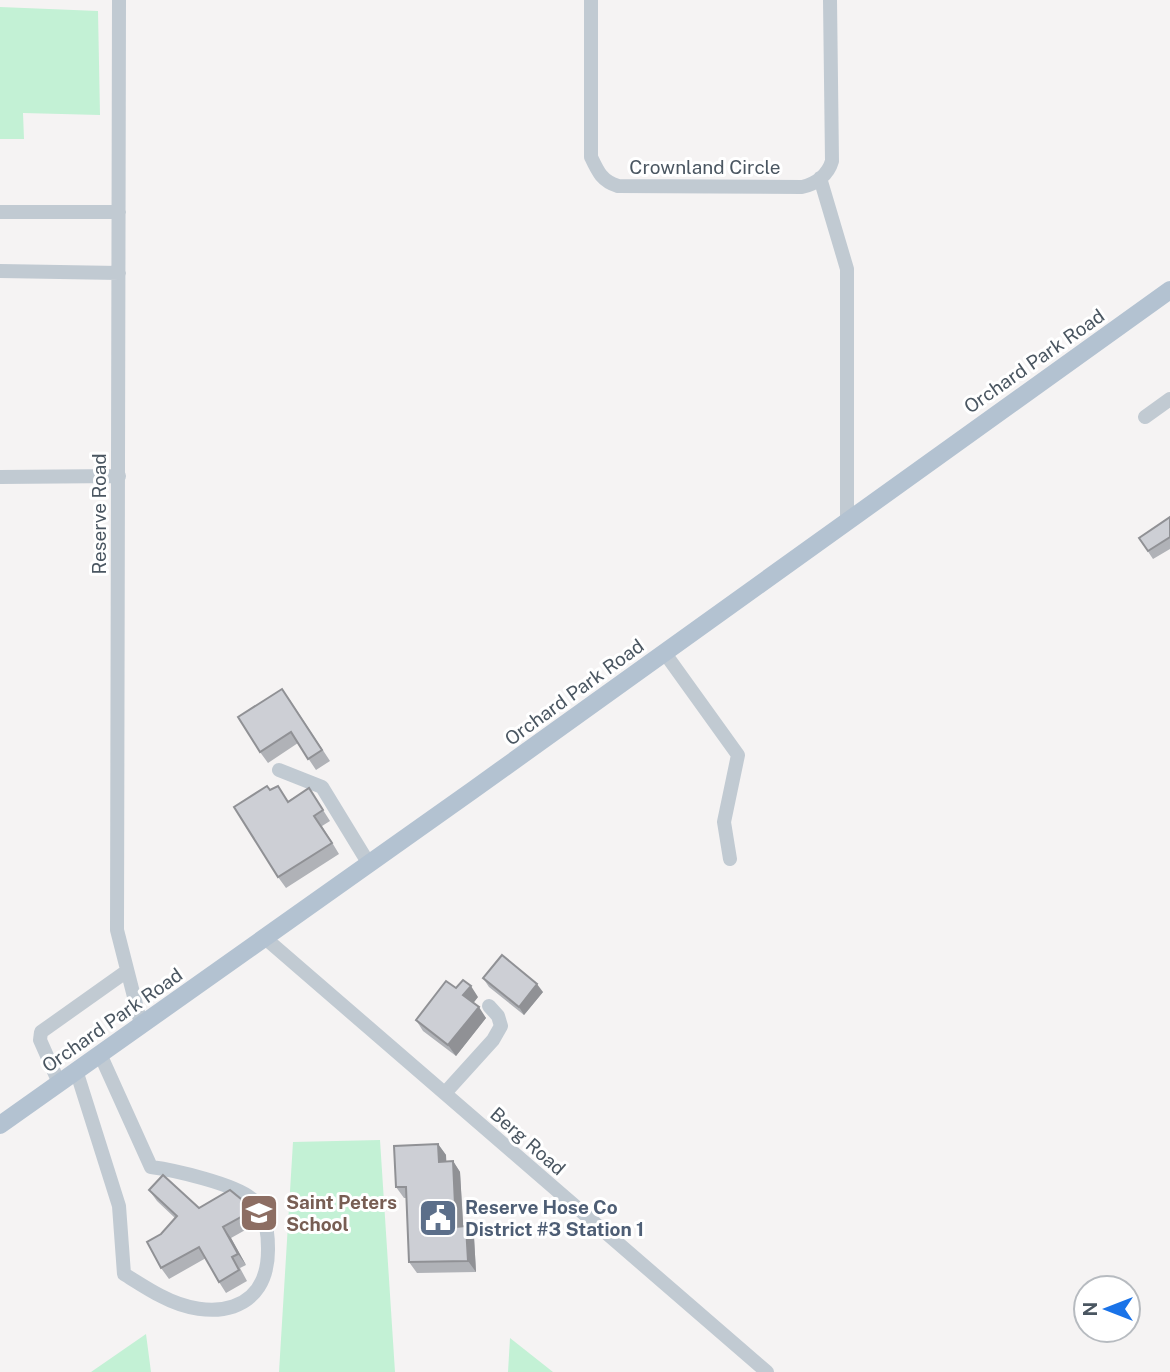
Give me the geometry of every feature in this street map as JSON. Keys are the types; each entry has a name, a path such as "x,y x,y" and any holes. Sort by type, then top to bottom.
{"main road":[{"name":"Orchard Park Road","path":"0,1125 1170,290"}],"street":[{"name":"Reserve Road","path":"119,0 117,930 141,1024"},
{"name":"Crownland Circle","path":"591,0 591,157 600,176 608,183 618,187 802,187 812,185 820,178"},
{"path":"831,0 832,161 830,169 820,178 847,269 847,520"},
{"path":"0,212 119,212"},
{"path":"0,271 119,273"},
{"path":"1146,417 1170,399"},
{"path":"0,477 118,476"},
{"path":"664,652 738,755 724,822 730,859"},
{"path":"279,770 322,787 369,864"},
{"name":"Berg Road","path":"265,938 767,1372"},
{"path":"59,1083 40,1040 41,1032 127,971"},
{"path":"445,1094 493,1040 501,1026 498,1016 489,1006"},
{"path":"76,1070 119,1206 124,1275 163,1297 192,1307 214,1310 235,1308 252,1298 262,1283 268,1264 268,1231 261,1212 252,1199 230,1187 150,1167 100,1054"}],"green space":[{"path":"0,7 98,11 100,115 23,113 24,139 0,139"},
{"path":"380,1140 395,1372 279,1372 293,1142"},
{"path":"146,1334 151,1372 91,1372"},
{"path":"510,1338 553,1372 508,1372"}],"building":[{"path":"1170,517 1170,537 1148,551 1139,538"},
{"path":"282,689 322,750 308,759 291,732 260,752 238,717"},
{"path":"267,786 270,790 278,786 288,802 309,788 323,810 314,816 332,843 278,877 234,807"},
{"path":"502,955 537,984 519,1007 483,978"},
{"path":"463,980 471,986 463,995 479,1007 448,1045 416,1020 446,981 456,988"},
{"name":"Reserve Hose Co District #3 Station 1","path":"438,1144 439,1162 453,1161 456,1227 466,1226 468,1261 409,1262 406,1187 396,1187 394,1146"},
{"path":"163,1175 199,1208 230,1190 241,1199 248,1213 223,1227 238,1254 232,1257 239,1270 219,1282 199,1247 161,1268 147,1242 161,1234 177,1216 149,1190"}],"place":[{"name":"Saint Peters School","path":"259,1213"},
{"name":"Reserve Hose Co District #3 Station 1","path":"438,1218"}]}
